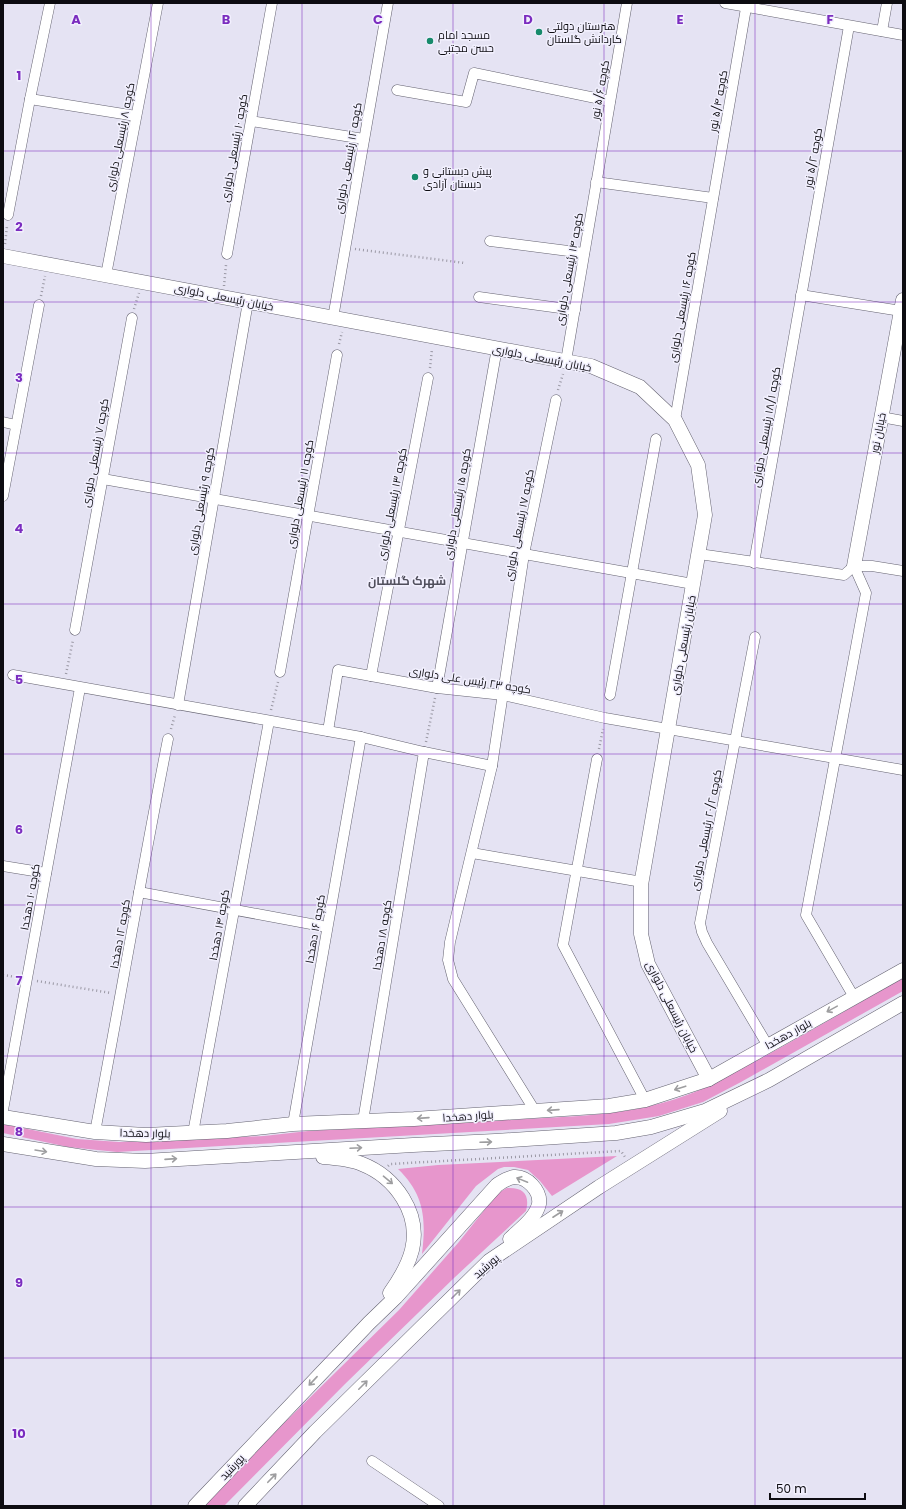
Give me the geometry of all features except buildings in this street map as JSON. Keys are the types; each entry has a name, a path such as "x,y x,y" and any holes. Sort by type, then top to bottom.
{"main road":[{"name":"خیابان رئیسعلی دلواری","path":"3,256 591,366 640,387 675,420 698,465 706,515 642,882 641,934 648,964 709,1079"},
{"name":"خیابان نور","path":"854,566 902,305"},
{"name":"بلوار دهخدا","path":"3,1117 95,1132 146,1135 227,1131 293,1124 608,1106 645,1100 709,1079 903,970"},
{"path":"3,1144 96,1160 145,1161 616,1133 651,1127 705,1110 769,1080 903,1003"},
{"name":"پورشید","path":"245,1506 315,1432 489,1262 536,1228 599,1187 769,1080"},
{"path":"285,1152 343,1159 363,1164 385,1177 402,1195 409,1210 413,1227 413,1249 402,1276 369,1322"},
{"path":"369,1322 396,1297 497,1185 505,1180 519,1178 533,1187 539,1196 538,1204 530,1219 489,1262"},
{"name":"پورشید","path":"195,1506 369,1322"}],"street":[{"path":"8,215 50,3"},
{"name":"کوچه ۸ رئیسعلی دلواری","path":"106,275 158,3"},
{"name":"کوچه ۱۰ رئیسعلی دلواری","path":"227,254 272,3"},
{"name":"کوچه ۱۲ رئیسعلی دلواری","path":"339,319 345,248 388,3"},
{"name":"کوچه ۵/۶ نور","path":"596,182 627,3"},
{"path":"725,3 746,8 774,8 849,26 903,35"},
{"path":"882,31 887,3"},
{"name":"کوچه ۵/۴ نور","path":"713,198 746,8"},
{"name":"کوچه ۵/۲ نور","path":"801,295 849,26"},
{"path":"397,90 466,102 474,73 610,101"},
{"path":"30,99 136,116"},
{"path":"251,121 364,139"},
{"path":"596,182 713,198"},
{"name":"کوچه ۱۴ رئیسعلی دلواری","path":"566,361 596,182"},
{"name":"کوچه ۱۶ رئیسعلی دلواری","path":"675,420 713,198"},
{"path":"490,241 584,253"},
{"path":"801,295 902,305"},
{"name":"کوچه ۱۸/۱ رئیسعلی دلواری","path":"754,563 801,295"},
{"path":"479,297 575,310"},
{"name":"کوچه ۹ رئیسعلی دلواری","path":"178,705 248,302"},
{"path":"3,496 39,305"},
{"name":"کوچه ۷ رئیسعلی دلواری","path":"75,630 132,318"},
{"name":"کوچه ۱۵ رئیسعلی دلواری","path":"437,688 497,348"},
{"name":"کوچه ۱۱ رئیسعلی دلواری","path":"280,672 337,355"},
{"name":"کوچه ۱۳ رئیسعلی دلواری","path":"371,676 428,378"},
{"name":"کوچه ۱۷ رئیسعلی دلواری","path":"535,1111 453,979 448,960 450,942 492,766 524,554 556,400"},
{"path":"881,417 903,421"},
{"path":"3,422 16,425"},
{"path":"610,695 656,439"},
{"path":"103,479 693,584"},
{"path":"699,554 844,575 854,566 872,566 903,570"},
{"path":"854,566 866,593 806,915 854,997"},
{"name":"کوچه ۲۰/۲ رئیسعلی دلواری","path":"755,637 700,922 702,932 707,942 768,1046"},
{"name":"کوچه ۲۳ رئیس علی دلواری","path":"328,731 338,670 437,688 503,695 668,730 903,770"},
{"path":"13,675 361,737 492,766"},
{"name":"کوچه ۱۰ دهخدا","path":"3,1110 80,688"},
{"name":"کوچه ۱۴ دهخدا","path":"193,1133 269,721"},
{"name":"کوچه ۱۶ دهخدا","path":"293,1124 361,737"},
{"name":"کوچه ۱۲ دهخدا","path":"95,1132 168,739"},
{"name":"کوچه ۱۸ دهخدا","path":"364,1121 424,752"},
{"path":"597,759 563,945 645,1100"},
{"path":"472,853 642,882"},
{"path":"3,866 46,873"},
{"path":"139,892 327,927"},
{"path":"372,1461 439,1506"}],"path":[{"path":"3,256 8,215"},
{"path":"345,248 465,263"},
{"path":"222,297 227,254"},
{"path":"39,305 47,264"},
{"path":"132,318 142,282"},
{"path":"337,355 339,319"},
{"path":"428,378 434,337"},
{"path":"556,400 566,361"},
{"path":"63,684 75,630"},
{"path":"269,721 280,672"},
{"path":"424,752 437,688"},
{"path":"168,739 178,705"},
{"path":"597,759 606,718"},
{"path":"27,979 121,995"},
{"path":"390,1164 621,1151"}],"shaded area":[{"path":"903,978 903,991 703,1102 659,1116 609,1124 117,1152 68,1147 3,1133 3,1124 77,1139 119,1142 264,1136 308,1131 580,1116 635,1109 674,1100 696,1092 790,1042"},
{"path":"617,1156 552,1196 540,1181 528,1170 514,1167 504,1167 498,1169 476,1186 422,1254 424,1230 422,1208 414,1188 398,1169 438,1165"},
{"path":"507,1188 518,1189 524,1193 527,1201 526,1211 454,1278 345,1384 224,1506 203,1506 281,1426 399,1310 458,1243 498,1193"}],"place":[{"name":"هنرستان دولتی کاردانش گلستان","path":"539,32"},
{"name":"مسجد امام حسن مجتبی","path":"430,41"},
{"name":"پیش دبستانی و دبستان آزادی","path":"415,177"}],"district":[{"name":"شهرک گلستان","path":"407,581"}]}
